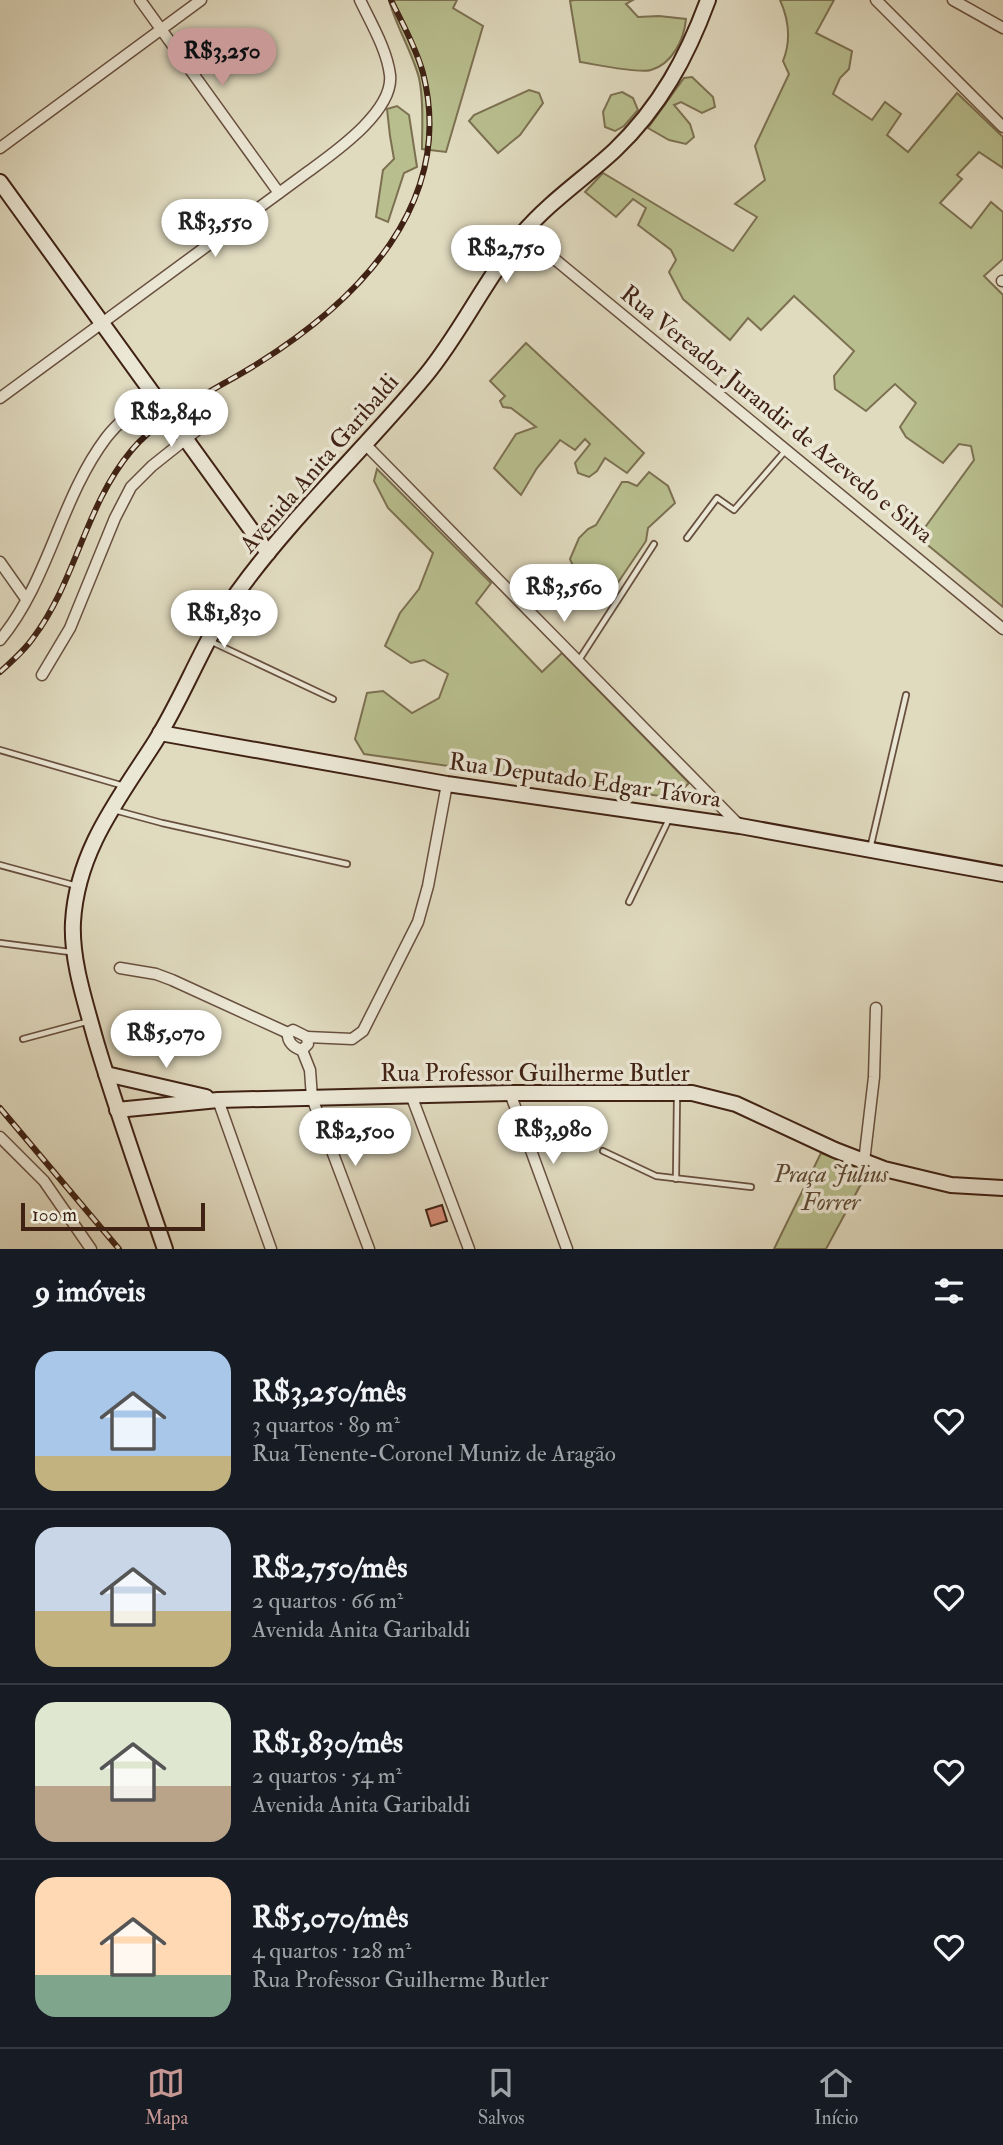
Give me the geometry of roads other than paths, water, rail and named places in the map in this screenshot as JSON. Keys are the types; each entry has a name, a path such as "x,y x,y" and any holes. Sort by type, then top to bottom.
{"main road":[{"name":"Avenida Anita Garibaldi","path":"165,1249 106,1074 90,1021 75,952 73,924 78,886 90,849 110,809 160,733 235,595 268,553 438,358 493,273 523,233 546,209 615,150 650,113 663,96 688,51 708,0"},
{"path":"0,182 268,553"},
{"name":"Rua Deputado Edgar Távora","path":"160,733 447,784 740,826 1003,874"},
{"name":"Rua Professor Guilherme Butler","path":"106,1074 218,1100"},
{"name":"Rua Professor Guilherme Butler","path":"117,1110 218,1100 411,1095 707,1095 736,1104 864,1162 930,1181 969,1187 1003,1188"}],"street":[{"path":"140,0 279,193"},
{"path":"0,148 201,0"},
{"path":"0,398 350,139 380,107 390,87 387,63 360,0"},
{"path":"876,0 1003,127"},
{"path":"953,0 1003,28"},
{"name":"Rua Vereador Jurandir de Azevedo e Silva","path":"523,233 1003,629"},
{"path":"0,640 26,599 93,457 120,421 154,396"},
{"path":"42,675 70,628 123,501 139,478 216,415"},
{"path":"365,444 740,826"},
{"path":"0,562 26,599"},
{"path":"288,1033 293,1030 307,1037 352,1038 363,1031 421,913 447,784"},
{"path":"120,968 156,974 172,980 288,1033"},
{"path":"864,1162 874,1077 876,1008"},
{"path":"288,1033 288,1039 302,1050 310,1070 312,1098 369,1249"},
{"path":"302,1050 307,1044 307,1037"},
{"path":"510,1094 567,1249"},
{"path":"411,1095 468,1249"},
{"path":"218,1100 271,1249"},
{"path":"0,1137 44,1181 91,1249"}],"lane":[{"path":"687,538 717,498 734,510 787,449"},
{"path":"579,661 654,544"},
{"path":"209,640 333,699"},
{"path":"870,849 906,695"},
{"path":"0,750 125,786"},
{"path":"110,809 346,864"},
{"path":"629,902 671,815"},
{"path":"0,865 78,886"},
{"path":"0,943 75,952"},
{"path":"23,1038 90,1021"},
{"path":"677,1093 677,1179"},
{"path":"603,1150 645,1173 751,1186"}],"railway":[{"path":"0,672 26,647 48,616 102,495 131,451 158,425 190,403 294,339 363,279 390,244 412,206 425,164 429,120 420,63 391,0"},
{"path":"0,1108 119,1249"}],"park label":[{"name":"Praça Julius Forrer","path":"831,1188"}]}
